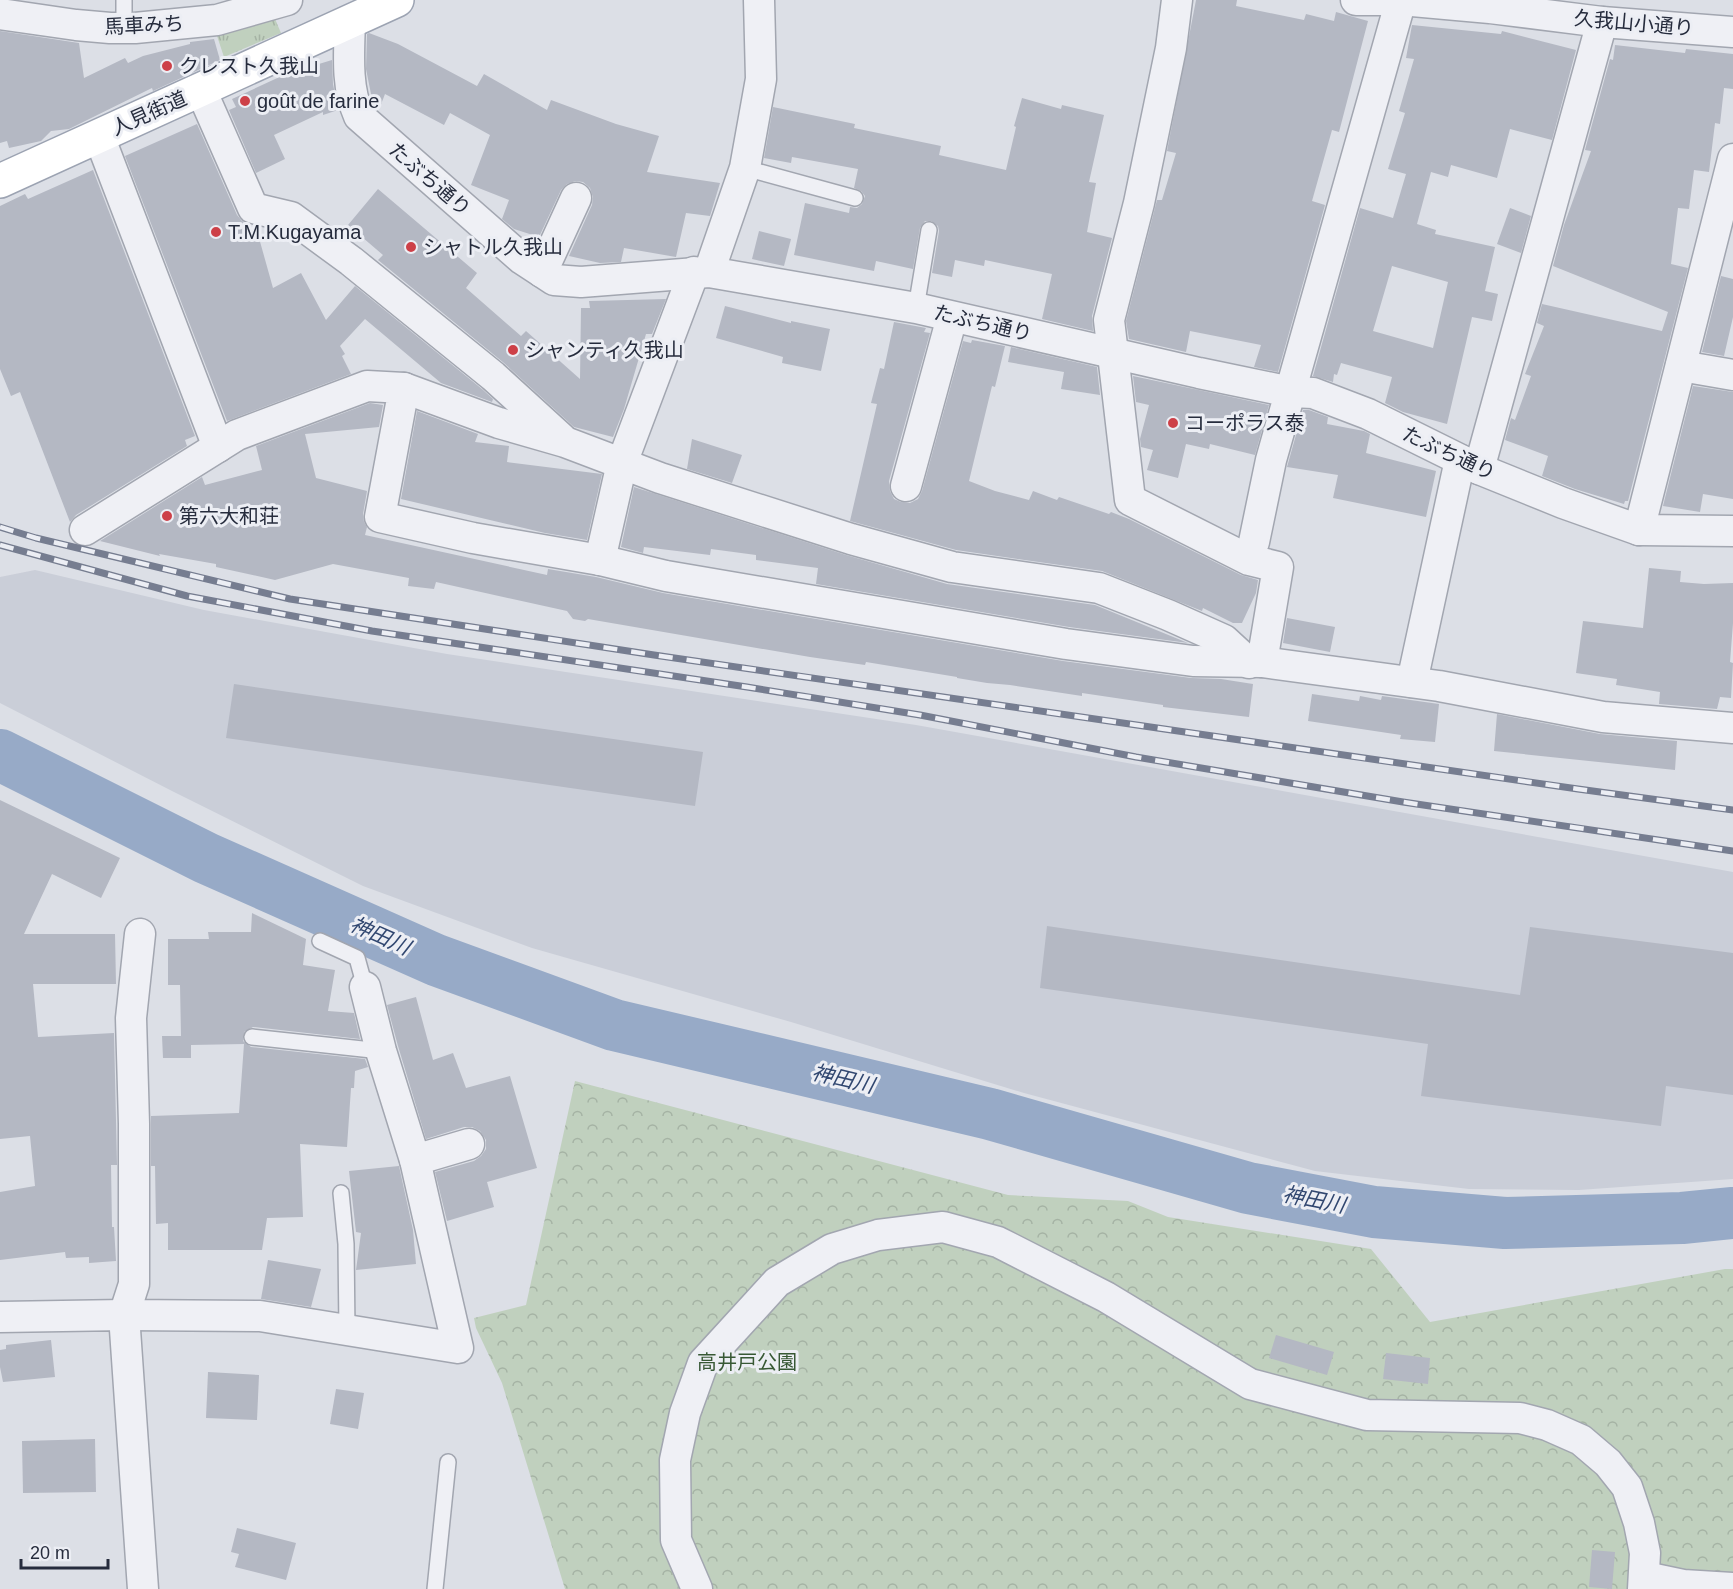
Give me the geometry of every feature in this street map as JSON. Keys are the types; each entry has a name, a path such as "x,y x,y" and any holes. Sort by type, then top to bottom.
{"main road":[{"name":"人見街道","path":"0,181 397,0"}],"street":[{"name":"馬車みち","path":"0,14 76,25 124,14 217,20 287,0"},
{"path":"600,560 622,463 745,168 761,79 759,0"},
{"path":"1177,0 1171,48 1141,192 1109,320 1130,500 1249,560 1278,567 1256,662"},
{"name":"久我山小通り","path":"1356,0 1401,0 1490,8 1564,9 1602,22 1733,32"},
{"path":"1254,542 1271,460 1401,0"},
{"name":"たぶち通り","path":"350,21 349,57 352,101 359,116 522,259 554,280 581,282 627,280 702,272 916,308 1292,392 1313,393 1368,414 1470,464 1563,503 1639,530 1733,531"},
{"path":"1412,682 1470,464 1602,22"},
{"path":"201,90 253,208 291,218 351,261 494,376 565,442"},
{"path":"99,136 218,447"},
{"path":"1639,530 1731,176"},
{"path":"542,272 576,198"},
{"path":"906,486 952,317"},
{"path":"1681,366 1733,375"},
{"path":"85,530 237,435 367,386 404,388 499,423 565,442 660,478 851,539 952,567 1099,588 1224,640 1256,662"},
{"path":"404,388 380,517 473,538 600,560 666,576 1066,644 1193,662 1256,662 1412,682 1603,717 1733,728"},
{"path":"140,934 131,1018 134,1124 134,1284 124,1315 143,1589"},
{"path":"0,1317 260,1316 458,1348 415,1160 381,1051 365,987"},
{"path":"415,1160 469,1144"},
{"path":"697,1589 676,1540 675,1460 685,1413 703,1363 777,1282 832,1249 878,1235 943,1227 998,1242 1106,1297 1250,1384 1367,1414 1520,1418 1547,1425 1581,1440 1608,1463 1627,1487 1645,1553 1644,1583 1733,1588"}],"lane":[{"path":"745,168 855,198"},
{"path":"916,308 929,230"},
{"path":"320,941 357,958 365,987"},
{"path":"252,1037 381,1051"},
{"path":"341,1193 346,1244 346,1331"},
{"path":"435,1589 448,1462"}],"shaded area":[{"path":"35,570 204,610 447,654 916,725 1733,872 1733,1179 1579,1190 1469,1189 1315,1171 1024,1093 791,1022 532,948 363,886 0,703 0,577"}],"green space":[{"path":"275,19 281,33 224,57 217,36"},
{"name":"高井戸公園","path":"575,1081 1008,1195 1128,1201 1168,1217 1371,1249 1430,1322 1733,1269 1733,1589 565,1589 502,1383 476,1328 474,1318 526,1305"}],"building":[{"path":"1196,0 1237,0 1236,6 1304,20 1306,14 1334,21 1336,12 1368,21 1339,132 1332,130 1312,201 1325,205 1278,372 1254,367 1261,345 1190,331 1186,352 1129,339 1126,321 1157,200 1162,200 1176,153 1167,151"},
{"path":"1412,25 1501,34 1502,31 1576,50 1552,140 1510,129 1497,178 1451,165 1448,177 1431,172 1417,224 1436,230 1435,234 1495,247 1485,291 1498,294 1492,321 1472,317 1447,424 1403,412 1385,403 1392,377 1341,363 1337,375 1334,374 1333,382 1313,376 1360,208 1393,218 1406,174 1388,169 1405,113 1399,111 1414,59 1406,58","holes":["1392,266 1448,282 1433,348 1373,331"]},
{"path":"0,31 79,43 84,78 125,58 128,63 143,56 190,44 190,42 214,39 220,60 153,91 152,88 69,129 51,131 41,141 9,148 7,141 0,143"},
{"path":"367,34 398,44 477,86 484,74 547,110 551,100 616,124 659,136 647,172 720,183 710,216 686,213 676,257 624,248 621,262 600,263 569,256 592,205 593,197 590,188 583,182 575,181 567,184 561,190 539,237 514,229 502,219 509,200 471,185 490,135 450,113 444,125 385,94 380,107 373,104 366,69"},
{"path":"1615,45 1685,53 1686,49 1733,54 1733,89 1724,88 1720,124 1715,123 1709,172 1694,170 1689,209 1678,208 1671,264 1688,268 1628,501 1624,504 1542,476 1548,456 1505,440 1511,418 1515,420 1531,376 1525,374 1544,326 1537,323 1542,304 1662,331 1668,312 1553,266 1564,225 1591,151 1585,150 1610,59 1613,60"},
{"path":"332,60 333,84 338,110 323,115 323,112 274,135 285,159 256,173 229,110 236,107 232,99 286,74"},
{"path":"1022,98 1061,109 1062,105 1104,115 1089,182 1096,183 1087,232 1112,238 1092,316 1093,331 1042,319 1052,274 985,260 984,266 955,260 952,277 932,273 939,231 938,226 931,221 925,221 920,228 913,269 876,261 874,271 794,255 805,203 849,213 850,207 857,208 862,204 865,196 854,188 858,169 792,157 791,163 764,158 773,107 855,124 854,128 941,146 939,155 1006,170"},
{"path":"197,124 237,215 248,224 253,239 259,238 273,288 301,273 326,320 355,286 482,389 493,399 492,402 441,383 365,319 340,346 351,374 227,421 125,156"},
{"path":"93,170 195,436 185,440 187,446 76,515 70,522 20,392 11,396 0,369 0,206 25,194 28,199"},
{"path":"378,189 477,273 466,288 521,336 526,331 580,379 581,308 590,308 589,301 666,299 652,334 646,334 624,409 613,437 574,427 504,363 378,260 383,255 348,225"},
{"path":"1510,208 1531,216 1521,253 1497,244"},
{"path":"759,231 791,239 784,266 752,259"},
{"path":"1721,276 1733,279 1733,317 1724,356 1702,352"},
{"path":"725,306 791,323 791,321 830,329 821,371 782,363 783,357 716,338"},
{"path":"894,322 926,328 924,332 930,333 889,481 894,499 910,503 918,499 922,491 963,341 971,343 972,340 1005,346 995,387 992,386 969,481 1029,500 1033,491 1109,514 1111,512 1241,575 1258,580 1256,593 1242,623 1233,623 1203,608 1202,611 1102,571 956,550 850,521 877,404 871,403 880,368 884,369"},
{"path":"1011,347 1097,367 1100,395 1061,389 1064,372 1008,362"},
{"path":"1133,376 1269,405 1255,455 1210,444 1209,449 1186,444 1178,478 1147,470 1153,450 1141,447 1140,439 1149,405 1136,402"},
{"path":"1693,386 1733,392 1733,499 1703,494 1700,512 1663,506"},
{"path":"370,403 383,405 379,427 305,434 316,478 367,491 363,514 367,527 365,535 547,575 548,569 596,577 663,593 1063,661 1253,684 1249,717 1163,707 1163,705 1082,693 1082,696 987,683 866,662 865,665 810,657 588,619 585,621 573,619 567,611 436,582 434,589 408,586 409,578 333,564 275,580 216,567 216,564 159,554 160,556 100,541 202,477 205,485 262,470 256,446"},
{"path":"1303,410 1328,417 1327,424 1370,434 1366,453 1436,471 1426,517 1333,498 1338,475 1287,467"},
{"path":"417,411 478,434 475,442 509,446 507,462 602,474 587,540 545,533 401,499"},
{"path":"692,439 742,455 732,483 687,469"},
{"path":"634,487 846,555 947,584 1095,605 1188,643 1069,627 816,584 818,568 756,560 756,555 711,549 710,555 644,547 643,553 621,547"},
{"path":"1649,568 1681,571 1680,582 1733,583 1731,698 1720,697 1717,709 1659,704 1660,692 1616,685 1617,679 1576,673 1583,621 1643,628"},
{"path":"1287,618 1335,627 1330,652 1283,643"},
{"path":"234,684 703,752 695,806 226,738"},
{"path":"1312,694 1359,701 1360,696 1381,700 1382,696 1439,704 1435,742 1400,739 1401,735 1308,721"},
{"path":"1497,714 1600,734 1677,741 1675,770 1494,751"},
{"path":"0,800 120,858 101,898 52,874 24,934 115,934 116,984 33,984 38,1037 114,1033 117,1165 111,1165 112,1227 114,1227 116,1261 89,1263 89,1257 66,1258 65,1252 0,1260 0,1192 35,1186 30,1136 0,1139"},
{"path":"252,913 306,939 303,965 335,970 328,1011 354,1013 360,1039 253,1027 244,1032 243,1041 251,1047 365,1059 368,1067 355,1071 354,1088 351,1088 347,1147 300,1144 303,1217 267,1218 262,1250 168,1250 168,1223 156,1224 155,1166 151,1166 151,1116 239,1113 244,1044 191,1045 191,1058 163,1058 162,1036 181,1036 180,985 168,985 168,939 209,939 208,932 251,932"},
{"path":"1047,926 1520,995 1530,927 1733,953 1733,1095 1666,1086 1661,1126 1421,1096 1428,1044 1040,988"},
{"path":"416,997 433,1060 453,1053 466,1088 510,1076 537,1168 487,1182 494,1207 447,1221 435,1172 474,1161 486,1149 486,1140 480,1131 472,1127 464,1127 426,1139 387,1005"},
{"path":"399,1166 413,1230 416,1264 356,1270 361,1233 356,1232 349,1171"},
{"path":"268,1260 321,1269 311,1307 261,1299"},
{"path":"1276,1335 1334,1352 1327,1375 1269,1358"},
{"path":"51,1340 55,1377 3,1382 0,1350 6,1349 6,1345"},
{"path":"1386,1353 1430,1358 1428,1384 1383,1379"},
{"path":"208,1372 259,1375 257,1420 206,1418"},
{"path":"336,1389 364,1393 358,1429 330,1424"},
{"path":"95,1439 96,1492 23,1493 22,1441"},
{"path":"237,1528 296,1543 286,1580 235,1567 239,1554 231,1552"},
{"path":"1592,1550 1615,1552 1612,1589 1589,1587"}],"waterway":[{"name":"神田川","path":"0,755 206,858 436,960 614,1025 990,1114 1248,1188 1374,1212 1505,1223 1682,1218 1733,1213"}],"railway":[{"path":"0,527 36,538 290,599 654,655 1733,810"},
{"path":"0,545 187,596 372,631 747,687 920,715 1136,757 1403,802 1733,851"}],"place":[{"name":"クレスト久我山","path":"167,66"},
{"name":"goût de farine","path":"245,101"},
{"name":"T.M.Kugayama","path":"216,232"},
{"name":"シャトル久我山","path":"411,247"},
{"name":"シャンティ久我山","path":"513,350"},
{"name":"コーポラス泰","path":"1173,423"},
{"name":"第六大和荘","path":"167,516"}]}
